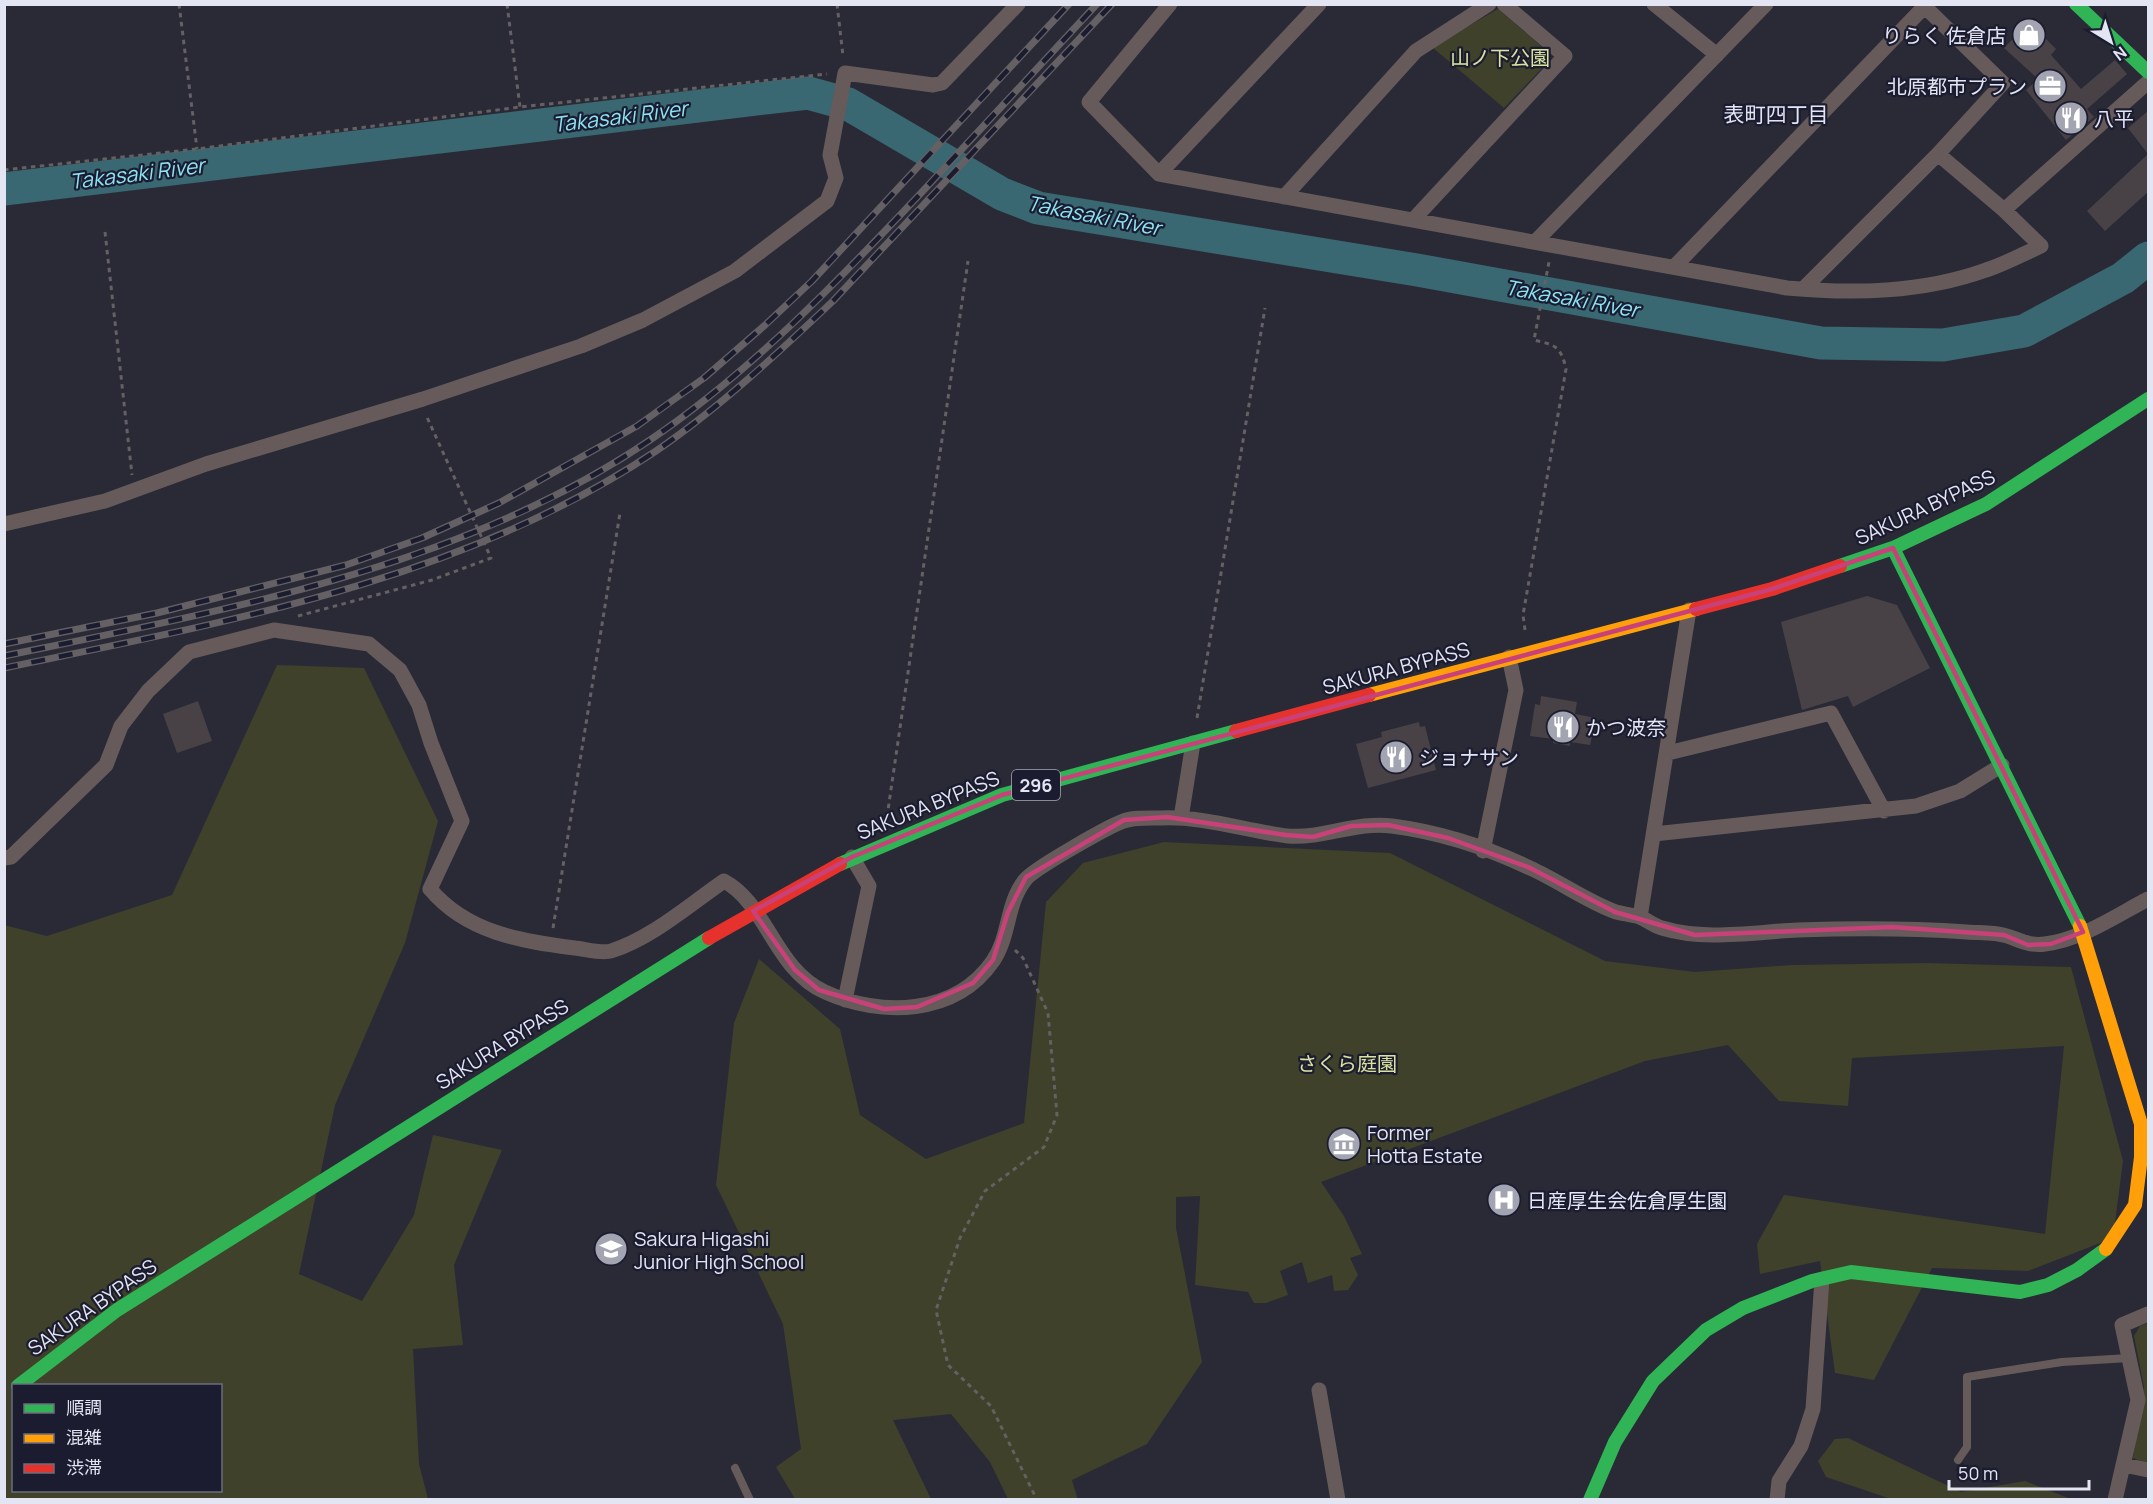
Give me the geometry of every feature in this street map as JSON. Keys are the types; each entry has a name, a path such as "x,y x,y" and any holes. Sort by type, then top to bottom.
{"main road":[{"path":"2076,4 2148,72"},
{"name":"SAKURA BYPASS","path":"22,1384 117,1310 753,911 852,857 1002,795 1509,657 1772,589 1893,548 1986,504 2085,442 2148,399"},
{"path":"1590,1500 1630,1413 1653,1381 1677,1355 1706,1330 1743,1308 1822,1279 1851,1272 2020,1292 2048,1285 2077,1270 2107,1248 2142,1207 2141,1124 2083,932 1893,548"}],"street":[{"path":"4,524 134,492 206,464 423,399 581,346 643,320 735,271 827,201 836,178 830,155 845,73 933,86 942,83 1018,4"},
{"path":"1170,4 1089,102 1159,174 1674,267 1838,293 1909,289 1985,271 2041,246 2004,210 1938,154"},
{"path":"1159,174 1319,4"},
{"path":"1284,197 1416,51 1489,4"},
{"path":"1413,220 1565,56 1504,4"},
{"path":"1654,4 1717,55"},
{"path":"1535,242 1766,4"},
{"path":"1674,267 1923,6 2003,83 1938,154 1803,289"},
{"path":"2004,210 2148,82"},
{"path":"1640,917 1668,753 1689,610"},
{"path":"4,858 11,857 106,765 121,726 148,691 189,652 274,630 369,644 400,670 419,705 431,743 462,821 430,889 446,908 471,923 515,939 609,952 649,932 724,881 741,890 777,947 795,970 819,990 844,1000 884,1009 917,1007 949,997 973,983 993,960 1004,938 1008,912 1026,877 1124,820 1181,818 1286,835 1313,837 1351,826 1388,825 1448,838 1528,867 1615,912 1640,917 1660,928 1695,934 1892,927 2004,935 2028,945 2051,944 2083,932 2148,899"},
{"path":"1483,851 1516,690 1509,657"},
{"path":"1668,753 1832,713 1884,811"},
{"path":"1181,818 1193,743"},
{"path":"1654,834 1884,811 1931,803 1960,791 2002,765"},
{"path":"844,1000 869,886 852,857"},
{"path":"1777,1500 1779,1480 1801,1446 1813,1409 1822,1279"},
{"path":"2115,1500 2138,1400 2122,1325 2148,1314"},
{"path":"1319,1390 1338,1500"},
{"path":"2124,1465 2148,1470"}],"lane":[{"path":"1958,1460 1967,1447 1967,1377 2062,1362 2129,1358"},
{"path":"735,1468 750,1500"}],"path":[{"path":"178,4 196,148"},
{"path":"507,4 520,106"},
{"path":"4,170 196,148 520,106 845,73 837,4"},
{"path":"105,232 134,492"},
{"path":"1528,652 1523,615 1566,369 1562,353 1552,345 1534,340 1552,245"},
{"path":"884,843 968,261"},
{"path":"1193,743 1265,308"},
{"path":"274,630 298,616 432,580 491,558 422,408"},
{"path":"551,945 620,513"},
{"path":"1004,938 1023,958 1048,1013 1057,1115 1044,1147 985,1191 960,1238 936,1310 948,1365 991,1406 1038,1500"}],"highlighted area":[{"path":"1893,548 2083,932 2051,944 2028,945 2004,935 1892,927 1695,935 1615,912 1528,867 1448,838 1388,825 1351,826 1313,837 1286,835 1167,817 1124,820 1026,877 1008,912 993,960 973,983 917,1007 884,1009 819,990 795,970 753,911 852,857 1002,795 1772,589"}],"green space":[{"name":"山ノ下公園","path":"1498,9 1548,52 1548,62 1504,108 1432,47"},
{"path":"277,665 364,668 438,821 405,943 335,1105 299,1274 362,1301 414,1215 433,1135 502,1150 454,1265 463,1345 413,1349 419,1464 428,1499 5,1499 4,925 47,936 172,895"},
{"name":"さくら庭園","path":"1164,842 1390,853 1605,961 1695,972 1792,965 1926,963 2071,967 2123,1161 2113,1238 2028,1271 1932,1268 1874,1380 1835,1373 1820,1261 1760,1274 1757,1244 1784,1195 2045,1234 2064,1046 1852,1058 1848,1106 1779,1101 1728,1045 1645,1061 1321,1182 1344,1216 1362,1254 1350,1258 1358,1275 1348,1290 1334,1291 1332,1275 1308,1283 1302,1262 1280,1271 1288,1295 1266,1303 1254,1303 1248,1292 1195,1285 1200,1196 1176,1197 1176,1228 1202,1362 1147,1444 1072,1480 1078,1500 1008,1499 990,1462 951,1414 893,1420 931,1499 795,1499 776,1467 801,1449 783,1324 716,1185 734,1023 759,959 840,1029 860,1115 926,1159 1024,1123 1046,902 1083,863"},
{"path":"2148,1323 2148,1464 2133,1458 2144,1387 2134,1336 2140,1326"},
{"path":"1848,1438 1961,1492 2025,1481 2071,1499 1891,1499 1826,1477 1818,1461 1835,1439"}],"building":[{"path":"2029,22 2056,49 2051,55 2081,89 2115,60 2127,74 2087,109 2094,117 2066,140 2026,90 2038,79 2004,48"},
{"path":"2148,111 2148,154 2128,128"},
{"path":"2148,154 2148,192 2105,231 2087,211"},
{"path":"1867,596 1897,605 1930,668 1853,707 1848,696 1802,710 1781,622"},
{"name":"かつ波奈","path":"1541,696 1577,702 1575,714 1596,718 1590,745 1570,742 1570,746 1553,743 1553,739 1530,736 1535,704 1540,705"},
{"path":"198,701 212,741 177,753 163,714"},
{"name":"ジョナサン","path":"1419,722 1420,727 1425,726 1436,770 1368,788 1356,744 1382,737 1381,732"}],"waterway":[{"name":"Takasaki River","path":"4,189 808,93 848,104 1002,194 1038,208 1417,270 1821,343 1943,345 2024,331 2123,278 2148,258"}],"railway":[{"path":"4,644 157,613 346,565 422,538 499,503 637,426 704,378 812,281 1069,4"},
{"path":"4,656 171,621 339,579 421,552 501,521 577,484 650,440 688,413 724,385 793,324 890,225 1097,4"},
{"path":"4,668 257,613 341,591 424,564 504,533 582,495 656,451 725,399 833,301 1112,4"}],"traffic: fast":[{"path":"2076,4 2148,72"},
{"path":"1840,566 1893,548 1986,504 2148,399"},
{"path":"1893,548 2080,926"},
{"path":"840,864 1002,795 1236,731"},
{"path":"21,1384 117,1310 709,938"},
{"path":"1590,1500 1615,1442 1653,1381 1706,1330 1743,1308 1812,1281 1851,1272 2020,1292 2048,1285 2077,1270 2106,1249"}],"traffic: slow":[{"path":"1369,695 1696,609"},
{"path":"2080,926 2141,1124 2141,1157 2135,1205 2106,1249"}],"traffic: jam":[{"path":"1696,609 1772,589 1840,566"},
{"path":"1236,731 1369,695"},
{"path":"709,938 840,864"}],"place":[{"name":"りらく 佐倉店","path":"2029,35"},
{"name":"北原都市プラン","path":"2050,86"},
{"name":"八平","path":"2071,118"},
{"name":"かつ波奈","path":"1563,727"},
{"name":"ジョナサン","path":"1396,757"},
{"name":"Former Hotta Estate","path":"1344,1144"},
{"name":"日産厚生会佐倉厚生園","path":"1504,1200"},
{"name":"Sakura Higashi Junior High School","path":"611,1249"}],"district":[{"name":"表町四丁目","path":"1776,114"}]}
